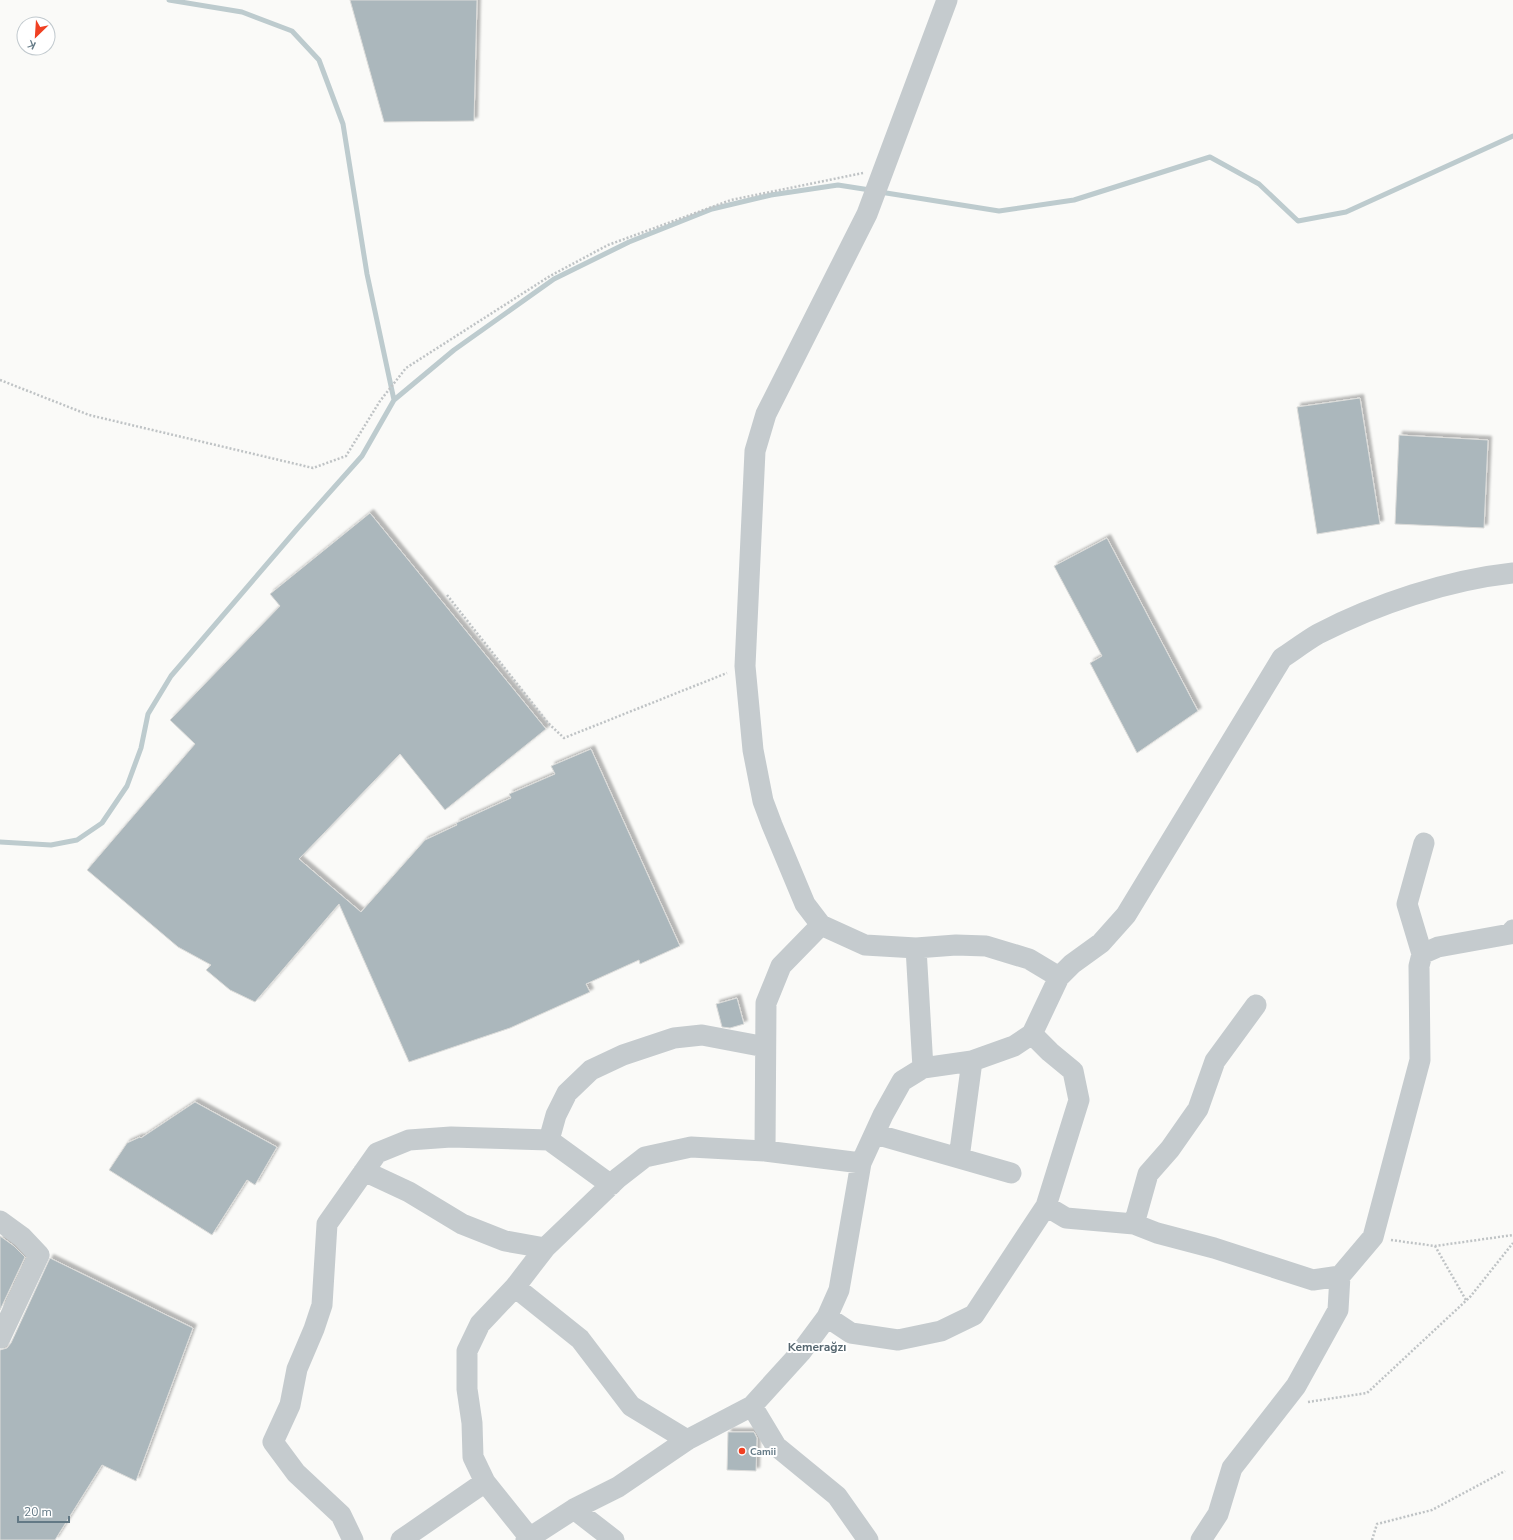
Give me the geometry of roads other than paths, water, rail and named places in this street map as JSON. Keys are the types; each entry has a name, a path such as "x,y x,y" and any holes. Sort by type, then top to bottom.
{"street":[{"path":"947,0 867,214 766,414 755,451 744,666 753,750 763,801 805,904 821,925 865,945 916,948 956,945 986,946 1029,959 1059,977"},
{"path":"861,1163 765,1151 691,1147 645,1157 611,1185 546,1248 515,1287 480,1324 467,1351 467,1389 472,1423 473,1457 485,1482 528,1538 574,1508 618,1487 687,1440 752,1406 801,1352 827,1318 839,1290 861,1163 874,1134 902,1081 923,1068 972,1061 1014,1046 1032,1034 1059,977 1072,964 1101,943 1126,915 1282,658 1317,635 1378,606 1481,577 1513,573"},
{"path":"1201,1540 1218,1514 1232,1468 1296,1386 1338,1310 1340,1276 1373,1237 1420,1060 1419,966 1422,954 1407,904 1424,843"},
{"path":"765,1151 764,1047 766,1003 781,966 821,925"},
{"path":"1422,954 1438,947 1510,934 1513,930"},
{"path":"916,948 923,1068"},
{"path":"1134,1224 1148,1174 1170,1149 1198,1109 1215,1061 1256,1005"},
{"path":"827,1318 851,1333 898,1340 941,1331 974,1315 1046,1206 1079,1100 1073,1071 1050,1052 1032,1034"},
{"path":"549,1140 556,1115 567,1093 591,1070 623,1055 674,1038 702,1035 764,1047"},
{"path":"959,1158 972,1061"},
{"path":"874,1134 1011,1173"},
{"path":"353,1540 341,1515 296,1473 273,1442 290,1405 297,1370 314,1330 322,1306 327,1224 364,1171 378,1153 409,1140 451,1137 549,1140 611,1185"},
{"path":"364,1171 409,1192 462,1224 505,1241 546,1248"},
{"path":"1046,1206 1066,1218 1134,1224 1158,1233 1214,1248 1313,1280 1340,1276"},
{"path":"0,1221 22,1237 39,1255 0,1338"},
{"path":"515,1287 580,1339 631,1406 687,1440"},
{"path":"752,1406 776,1446 837,1496 868,1540"},
{"path":"401,1540 485,1482"},
{"path":"574,1508 614,1540"}],"waterway":[{"path":"169,0 242,12 292,31 319,60 343,124 367,274 394,400"},
{"path":"880,192 999,211 1074,200 1210,157 1259,184 1298,221 1346,212 1513,136"},
{"path":"0,842 51,845 77,840 102,823 127,786 141,748 148,714 171,676 297,529 362,456 394,400 454,350 554,279 629,242 712,209 771,195 838,185 870,190"}],"place":[{"name":"Camii","path":"742,1451"}],"district":[{"name":"Kemerağzı","path":"817,1347"}]}
